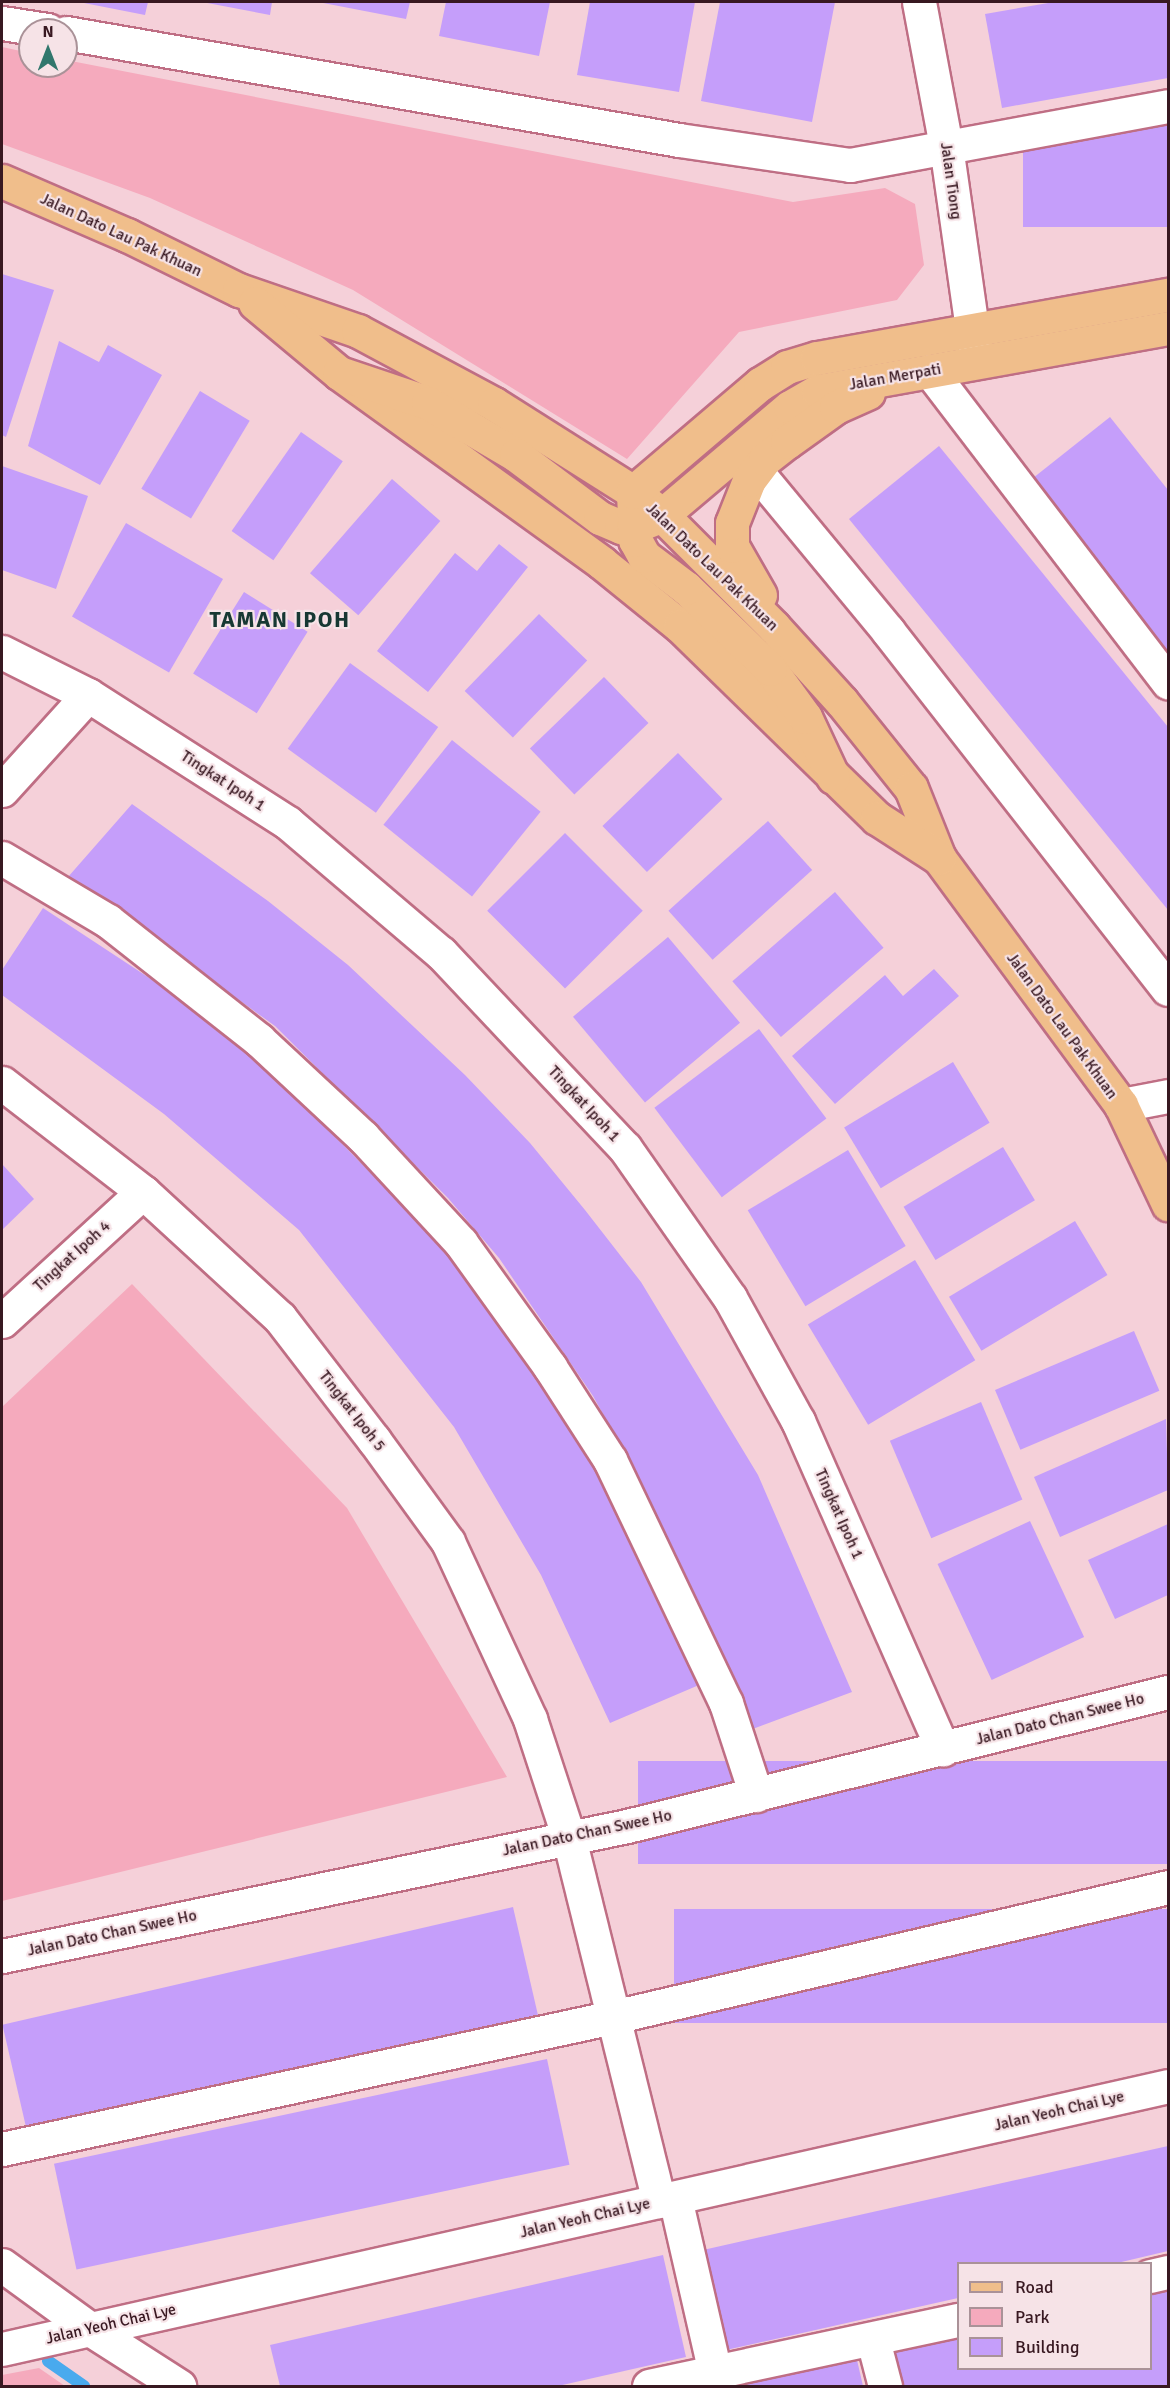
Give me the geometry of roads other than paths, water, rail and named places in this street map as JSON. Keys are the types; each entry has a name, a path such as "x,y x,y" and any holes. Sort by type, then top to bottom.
{"main road":[{"name":"Jalan Dato Lau Pak Khuan","path":"2,181 127,235 239,290 358,331 494,405 633,492 647,521 774,627 842,702 911,788 939,858 1121,1105 1168,1204"},
{"name":"Jalan Dato Lau Pak Khuan","path":"239,290 339,373 602,563 680,626 833,777 878,818 939,858"},
{"name":"Jalan Merpati","path":"633,492 760,384 787,367 817,358 1168,295"},
{"name":"Jalan Merpati","path":"647,521 806,396 977,362 1168,328"},
{"path":"339,373 428,403 516,455 600,518 621,527 647,521 644,556 686,588 770,669 805,717 833,777"},
{"path":"774,627 732,546 732,523 737,503 755,470 836,406 920,373"}],"street":[{"name":"Jalan Tiong","path":"919,2 946,146 977,362"},
{"path":"2,23 18,25"},
{"path":"78,35 679,140 843,164 1168,106"},
{"path":"920,373 1168,682"},
{"path":"755,470 888,632 1168,989"},
{"name":"Tingkat Ipoh 1","path":"2,651 88,695 288,823 441,953 625,1148 730,1298 798,1421 943,1749"},
{"path":"2,790 88,695"},
{"path":"2,858 108,921 259,1040 363,1137 460,1243 550,1366 610,1460 726,1703 756,1795"},
{"name":"Tingkat Ipoh 5","path":"2,1083 143,1192 280,1318 448,1542 530,1719 569,1838 613,2017 716,2373"},
{"path":"1121,1105 1168,1096"},
{"name":"Tingkat Ipoh 4","path":"2,1321 143,1192"},
{"name":"Jalan Dato Chan Swee Ho","path":"2,1956 569,1838 756,1795 1168,1692"},
{"path":"2,2149 613,2017 1168,1887"},
{"name":"Jalan Yeoh Chai Lye","path":"2,2349 1168,2086"},
{"path":"2,2265 90,2329 179,2386"},
{"path":"1152,2276 1168,2272"},
{"path":"649,2386 957,2320"},
{"path":"873,2340 885,2386"}],"waterway":[{"path":"48,2361 84,2386"}],"district":[{"name":"TAMAN IPOH","path":"280,620"}]}
